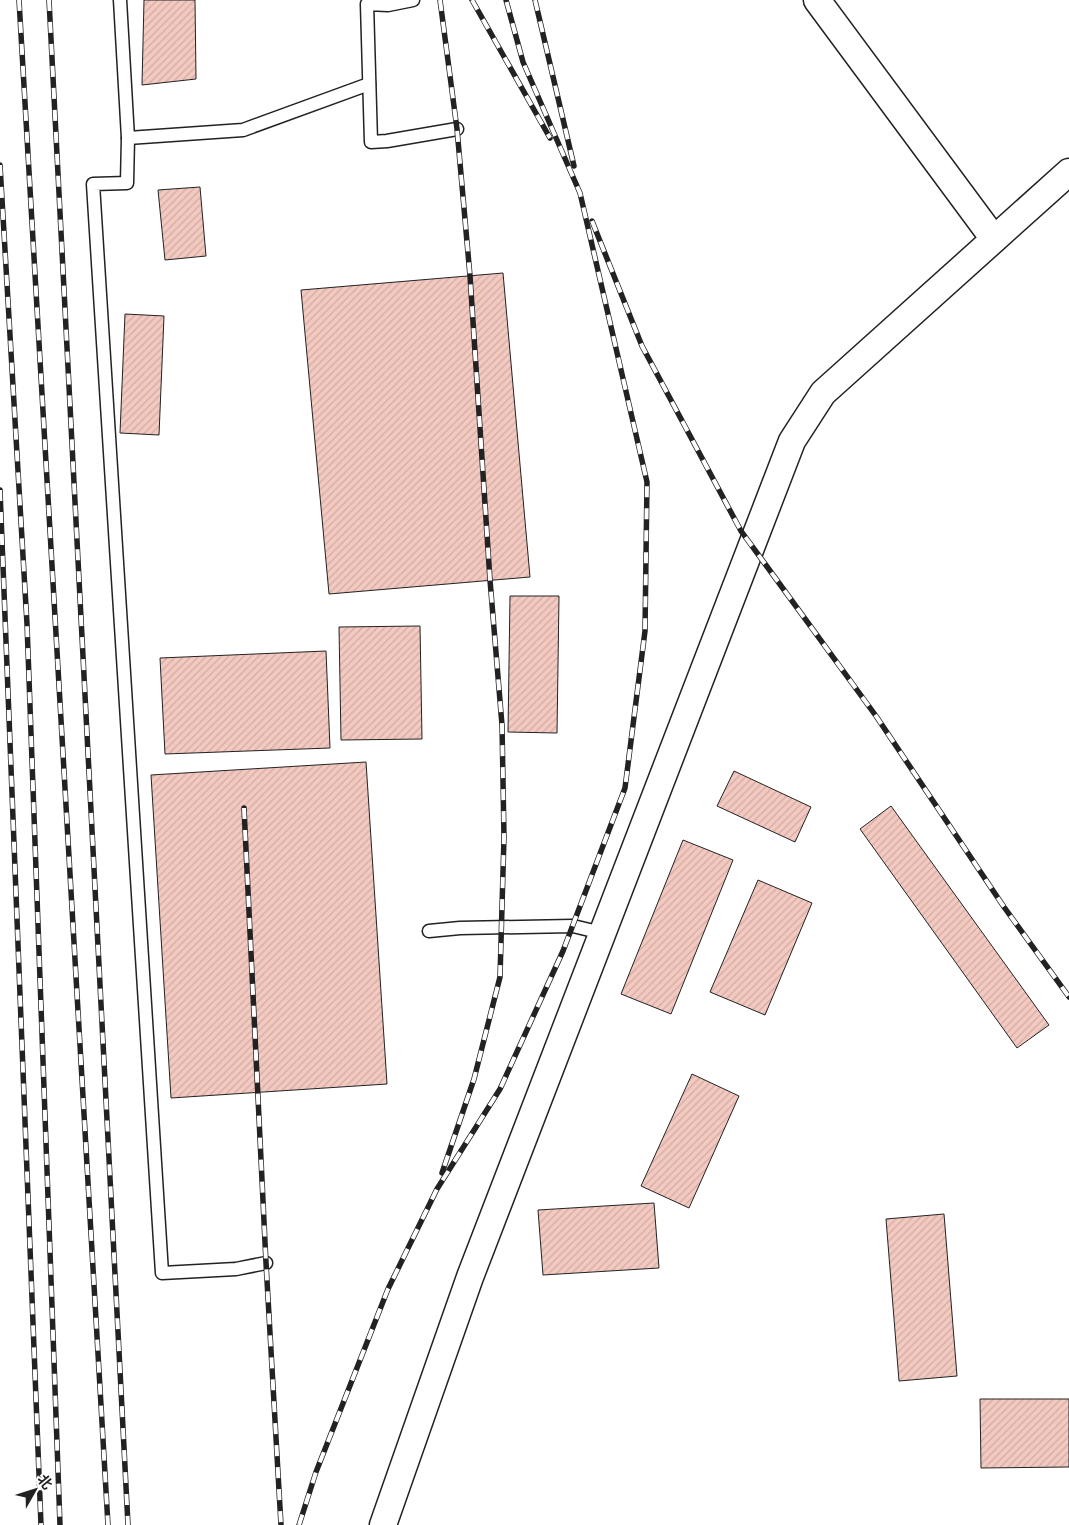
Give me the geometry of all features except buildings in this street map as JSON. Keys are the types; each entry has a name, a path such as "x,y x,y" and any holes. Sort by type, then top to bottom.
{"street":[{"path":"818,0 994,239"},
{"path":"383,1525 470,1277 792,441 823,393 1069,172"}],"lane":[{"path":"120,0 128,138 127,183 93,184 162,1273 236,1269 266,1263"},
{"path":"413,0 388,5 367,4 371,142 457,129"},
{"path":"128,138 243,130 369,84"},
{"path":"429,931 460,928 573,926 602,933"}],"railway":[{"path":"19,0 108,1525"},
{"path":"49,0 128,1525"},
{"path":"440,0 457,129 470,276 490,580 502,725 504,837 500,977 474,1079 442,1173"},
{"path":"472,0 550,138"},
{"path":"299,1525 316,1472 388,1289 437,1189 500,1089 563,951 625,788 645,631 647,482 580,193 523,62 506,0"},
{"path":"535,0 574,166"},
{"path":"0,165 27,624 60,1525"},
{"path":"592,221 642,346 741,531 876,716 1004,907 1069,997"},
{"path":"0,490 41,1525"},
{"path":"244,808 281,1525"}]}
